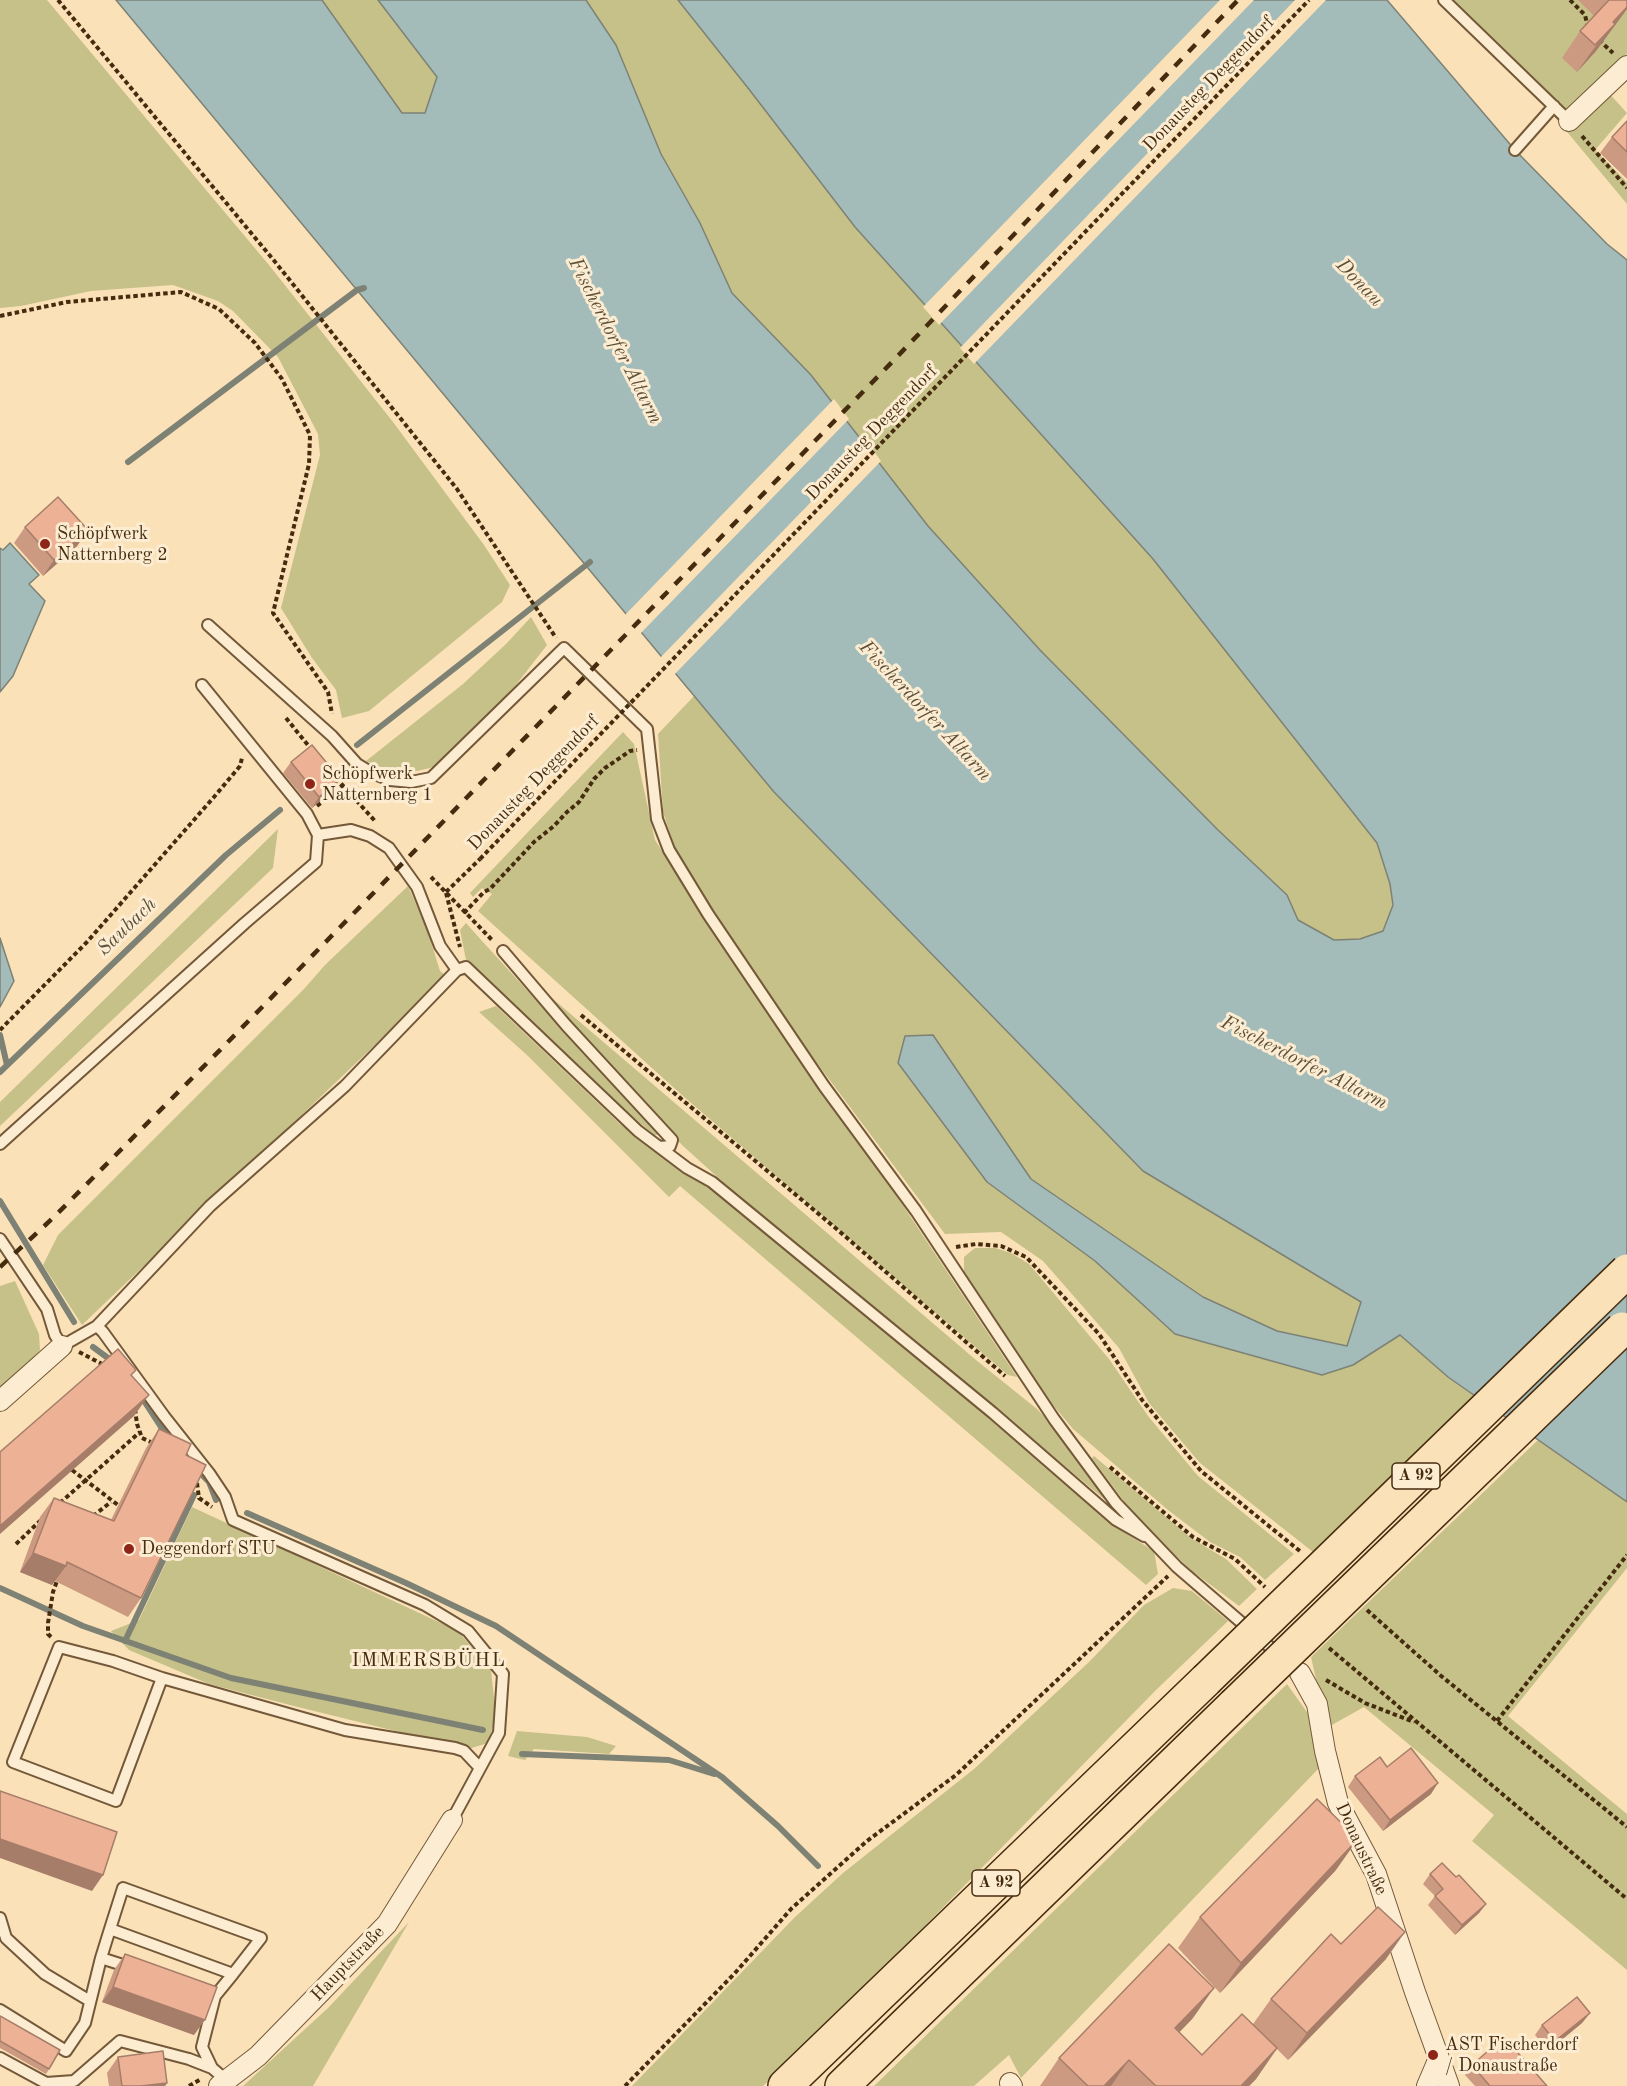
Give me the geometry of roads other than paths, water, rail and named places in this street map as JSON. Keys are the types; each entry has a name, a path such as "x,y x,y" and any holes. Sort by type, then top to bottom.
{"highway":[{"name":"A 92","path":"785,2086 1627,1271"},
{"name":"A 92","path":"842,2086 1627,1324"}],"street":[{"path":"1569,121 1627,66"},
{"path":"0,1401 63,1346"},
{"name":"Donaustraße","path":"1300,1673 1317,1704 1325,1751 1338,1803 1376,1874 1449,2086"},
{"name":"Hauptstraße","path":"219,2078 258,2056 387,1924 452,1820"},
{"path":"1427,2086 1438,2058"}],"lane":[{"path":"1444,0 1569,121"},
{"path":"1515,150 1554,106"},
{"path":"208,625 329,733 357,764 390,780 411,782 431,777 564,648 647,729 657,819 669,849 708,914 824,1086 916,1211 1053,1419 1116,1503 1177,1567 1300,1673"},
{"path":"2,1138 245,922 316,862 318,835 311,811 275,776 202,685"},
{"path":"318,835 351,830 370,836 389,848 417,886 440,946 457,970"},
{"path":"503,951 566,1025 672,1140 670,1146 660,1147"},
{"path":"0,1239 47,1309 55,1335 63,1346 97,1326 210,1206 345,1086 457,970 466,967 639,1131 687,1168 712,1182 993,1413 1116,1520 1150,1539"},
{"path":"97,1326 209,1473 225,1497 233,1520 425,1605 468,1631 503,1674 499,1733 452,1820"},
{"path":"162,1678 116,1801 13,1762 59,1647 345,1730 455,1748 464,1751 480,1768"},
{"path":"0,2010 66,2051 85,2024 101,1958 123,1888 261,1938 233,1974 210,1995 202,2047 219,2078"},
{"path":"0,1918 6,1938 45,1974 90,2001"},
{"path":"110,1929 233,1974"},
{"path":"101,1958 143,1972"},
{"path":"0,2058 46,2083 74,2081 120,2041 189,2059 219,2078"}],"water":[{"path":"116,0 322,0 402,113 425,113 437,77 378,0 586,0 616,45 661,154 700,223 732,293 811,375 928,526 1040,650 1218,830 1287,895 1298,920 1334,940 1360,939 1383,931 1393,905 1390,884 1377,843 1153,559 855,227 678,0 1387,0 1515,150 1607,244 1627,260 1627,1502 1448,1377 1400,1335 1353,1365 1322,1375 1175,1334 1095,1261 987,1182 898,1063 905,1036 933,1035 1031,1179 1203,1297 1277,1331 1347,1346 1361,1302 1143,1171 774,792"},
{"path":"10,543 39,575 29,584 45,601 13,676 0,692 0,548 3,550"},
{"path":"0,938 14,981 0,1007"}],"waterway":[{"path":"128,462 357,290 364,288"},
{"path":"357,745 590,562"},
{"name":"Saubach","path":"0,1072 226,855 280,810"},
{"path":"0,1035 7,1065"},
{"path":"0,1201 74,1322"},
{"path":"93,1347 112,1361"},
{"path":"141,1396 167,1436"},
{"path":"197,1470 209,1482 216,1500"},
{"path":"125,1641 194,1495"},
{"path":"247,1513 406,1583 496,1626 722,1777 778,1826 818,1866"},
{"path":"0,1588 83,1626 231,1678 483,1730"},
{"path":"522,1754 669,1760 714,1774"}],"railway":[{"path":"0,1267 54,1217 226,1044 894,360 1238,0"}],"place":[{"name":"Schöpfwerk Natternberg 2","path":"45,544"},
{"name":"Schöpfwerk Natternberg 1","path":"310,784"},
{"name":"Deggendorf STU","path":"129,1549"},
{"name":"AST Fischerdorf / Donaustraße","path":"1433,2055"}],"district":[{"name":"IMMERSBÜHL","path":"429,1661"}],"water label":[{"name":"Donau","path":"1359,283"},
{"name":"Fischerdorfer Altarm","path":"615,341"},
{"name":"Fischerdorfer Altarm","path":"925,711"},
{"name":"Fischerdorfer Altarm","path":"1304,1063"}]}
